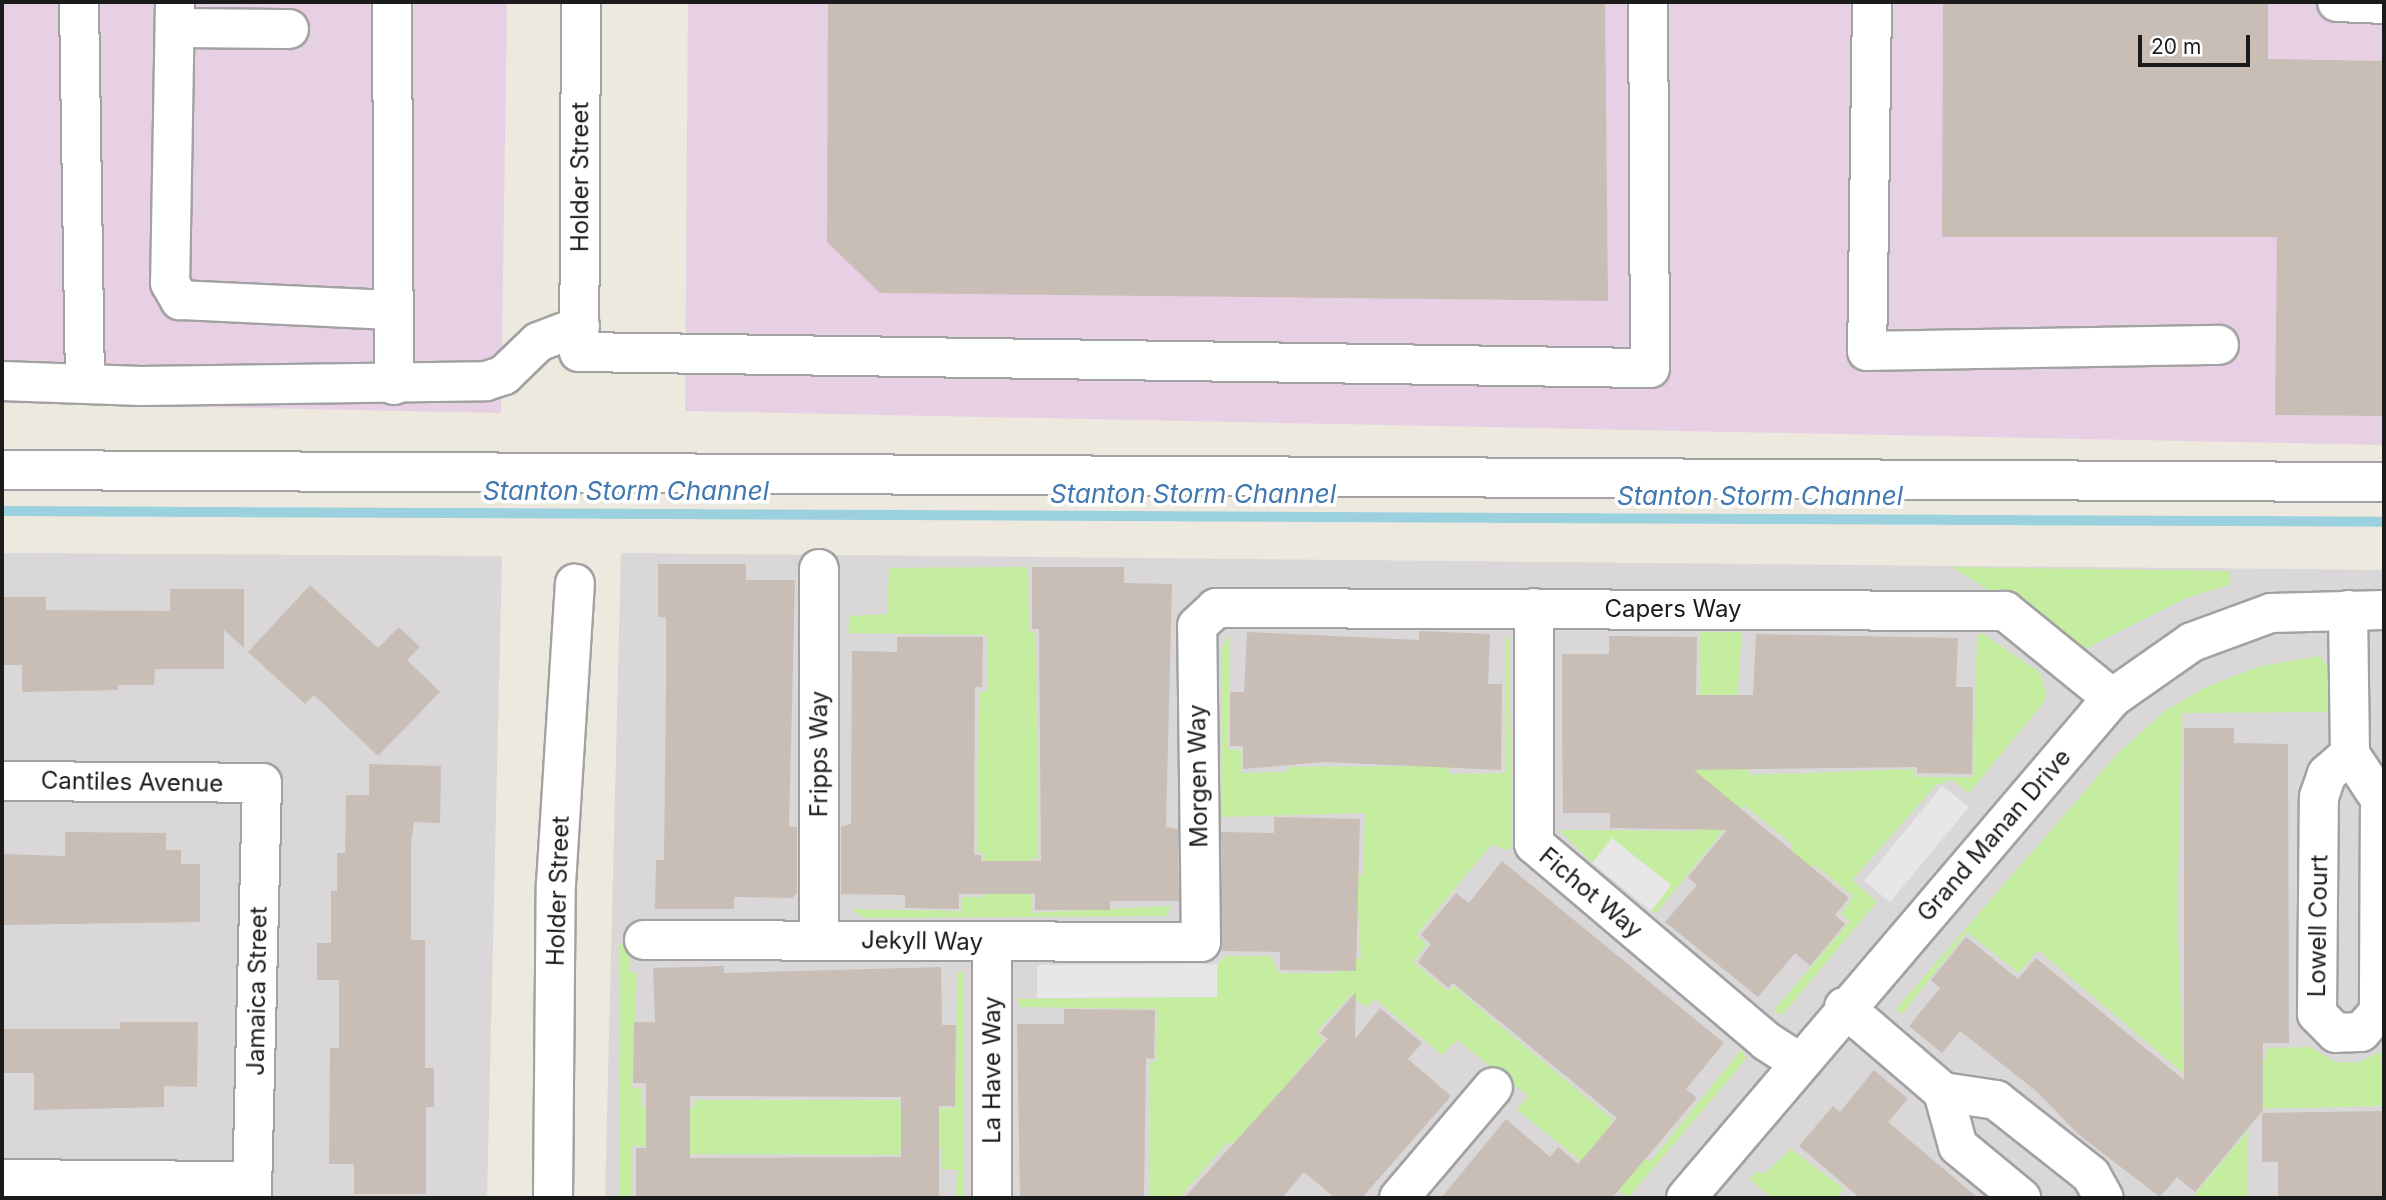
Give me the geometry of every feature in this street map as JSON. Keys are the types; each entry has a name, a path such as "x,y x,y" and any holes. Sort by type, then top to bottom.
{"street":[{"path":"79,2 85,384"},
{"path":"392,2 394,385"},
{"name":"Holder Street","path":"579,339 580,2"},
{"path":"2,381 85,384 394,385 486,381 504,375 538,342 579,339 1650,368 1648,2"},
{"path":"1872,2 1867,351 2219,345"},
{"path":"2337,2 2384,4"},
{"path":"289,29 175,15 170,283 180,300 393,310"},
{"path":"2,470 2384,482"},
{"name":"Fripps Way","path":"819,569 819,940"},
{"name":"Holder Street","path":"553,1198 556,884 575,584"},
{"name":"Capers Way","path":"1205,613 1216,608 2005,611 2112,698"},
{"name":"Fichot Way","path":"1534,608 1534,844 1766,1041 1800,1063"},
{"path":"2350,754 2366,610"},
{"name":"Grand Manan Drive","path":"1686,1198 1844,1007 2112,698 2192,642 2271,612 2366,610"},
{"name":"Morgen Way","path":"1201,942 1197,626 1205,613"},
{"name":"Lowell Court","path":"2350,754 2380,799 2379,1012 2361,1032 2336,1033 2317,1014 2319,797 2327,774 2350,754"},
{"name":"Cantiles Avenue","path":"2,781 262,783"},
{"name":"Jamaica Street","path":"252,1190 262,783"},
{"name":"Jekyll Way","path":"643,940 1201,942"},
{"name":"La Have Way","path":"992,942 992,1198"},
{"path":"1844,1007 1943,1092 1996,1101 2091,1175 2104,1198"},
{"path":"1399,1198 1493,1087"},
{"path":"1943,1092 1958,1146 2021,1198"},
{"path":"2,1179 252,1190"}],"shaded area":[{"path":"2,2 507,2 501,413 2,403"},
{"path":"688,2 2384,2 2384,445 685,411"},
{"path":"2,553 502,556 487,1198 2,1198"},
{"path":"621,553 2384,570 2384,1198 605,1198"},
{"path":"1942,786 1969,807 1890,902 1864,881"},
{"path":"1612,838 1671,885 1651,911 1592,863"},
{"path":"1217,964 1217,997 1037,998 1037,965"}],"green space":[{"path":"1028,567 1029,632 1036,633 1038,858 1031,858 1031,913 1171,906 1167,916 864,918 851,909 961,911 962,897 983,897 984,853 977,852 979,692 987,691 987,635 848,633 850,616 887,614 889,568"},
{"path":"1952,567 2230,571 2229,585 2187,598 2083,650"},
{"path":"1700,632 1742,632 1733,753 1748,754 1749,775 1914,769 1915,777 1973,777 1977,636 1982,633 2040,673 2046,693 2045,701 1969,793 1952,780 1936,785 1852,880 1877,902 1782,1015 1773,1011 1850,921 1841,914 1853,896 1815,865 1808,872 1787,854 1793,845 1744,805 1656,913 1651,911 1671,885 1612,838 1592,863 1559,830 1697,831 1694,696 1699,694"},
{"path":"1230,634 1228,749 1241,750 1241,773 1287,772 1287,767 1448,766 1449,774 1505,773 1505,636 1509,638 1512,845 1507,851 1492,844 1416,935 1427,944 1413,962 1448,991 1453,986 1613,1120 1608,1127 1650,1162 1742,1049 1746,1059 1628,1198 1517,1110 1529,1096 1457,1040 1442,1055 1375,999 1366,1007 1350,996 1316,1032 1324,1040 1234,1146 1228,1142 1179,1198 1150,1198 1150,1062 1156,1062 1157,1009 1019,1007 1018,999 1216,997 1217,964 1226,956 1270,956 1279,973 1338,973 1339,958 1361,958 1356,875 1363,875 1365,813 1222,817 1222,648"},
{"path":"2320,656 2328,668 2328,712 2182,713 2177,917 2183,1062 2263,1065 2268,1048 2310,1047 2336,1062 2357,1063 2384,1050 2384,1106 2248,1109 2248,1198 2192,1198 2245,1134 2241,1099 2189,1078 2038,950 2019,973 1967,932 1902,1014 1896,1009 2118,753 2165,711 2206,687 2261,666"},
{"path":"630,942 630,972 637,973 632,1088 642,1088 642,1107 694,1108 695,1100 899,1100 899,1109 956,1108 957,973 964,971 964,1198 956,1198 957,1170 942,1169 941,1149 900,1149 899,1155 683,1154 683,1146 632,1146 632,1198 619,1198 620,944"},
{"path":"1791,1149 1844,1189 1836,1198 1772,1198 1749,1179 1757,1171 1764,1174"}],"building":[{"path":"828,2 1605,2 1608,301 880,293 827,242"},
{"path":"1943,2 2268,2 2268,59 2384,61 2384,416 2275,415 2277,237 1942,237"},
{"path":"658,564 746,564 746,580 795,580 789,827 797,827 797,893 792,898 734,897 734,909 655,909 656,860 664,860 666,687 666,617 658,617"},
{"path":"1032,567 1124,567 1124,583 1172,584 1166,827 1178,829 1179,901 1110,901 1110,910 1035,910 1035,894 959,894 959,909 905,908 905,895 841,894 841,827 851,824 852,651 897,652 897,637 983,637 982,687 975,687 974,855 981,855 981,861 1041,861 1039,629 1032,629"},
{"path":"310,585 378,648 399,627 420,647 407,660 440,692 378,756 314,695 305,704 248,652"},
{"path":"170,589 244,589 244,648 224,630 224,669 155,669 154,685 118,685 118,690 22,692 22,665 2,665 2,597 46,597 46,610 170,611"},
{"path":"1419,631 1490,634 1488,684 1502,684 1501,770 1325,762 1243,769 1243,746 1230,746 1230,692 1244,692 1247,632 1419,640"},
{"path":"1756,634 1958,638 1956,687 1973,687 1972,774 1917,773 1917,767 1694,770 1849,898 1835,915 1845,924 1810,966 1795,953 1758,997 1665,922 1697,885 1688,877 1727,830 1610,828 1610,813 1563,813 1562,725 1562,654 1609,654 1609,636 1697,637 1696,695 1753,695"},
{"path":"2184,728 2234,728 2234,743 2288,744 2289,1043 2263,1043 2263,1110 2195,1192 2177,1177 2160,1197 2079,1135 2035,1090 1960,1031 1942,1053 1909,1026 1940,988 1931,980 1966,937 2018,979 2036,958 2184,1080"},
{"path":"369,764 441,766 440,823 414,822 411,843 411,940 425,940 425,1068 434,1068 434,1107 426,1107 426,1194 354,1194 354,1164 329,1164 330,1048 339,1048 339,980 317,980 317,943 331,943 331,891 337,891 337,853 345,853 346,795 369,795"},
{"path":"1274,817 1360,819 1356,971 1280,970 1280,952 1222,951 1221,832 1274,833"},
{"path":"65,832 166,833 166,850 181,850 181,864 200,864 200,922 2,925 2,854 65,856"},
{"path":"1502,861 1724,1043 1686,1089 1697,1098 1612,1198 1441,1198 1506,1119 1550,1157 1558,1147 1578,1164 1617,1118 1453,983 1448,988 1418,962 1431,944 1421,935 1456,893 1469,903"},
{"path":"724,966 724,973 941,967 942,1025 956,1025 955,1106 939,1106 939,1198 636,1198 636,1148 646,1148 646,1083 633,1083 634,1022 655,1022 653,968","holes":["690,1096 901,1097 901,1157 690,1158"]},
{"path":"1356,992 1355,1039 1380,1008 1422,1043 1408,1059 1451,1096 1362,1198 1335,1198 1304,1172 1282,1198 1184,1198 1328,1039 1320,1033"},
{"path":"1064,1009 1155,1010 1154,1059 1146,1058 1144,1198 1020,1198 1017,1024 1064,1024"},
{"path":"120,1022 198,1022 197,1087 164,1086 164,1107 34,1110 34,1073 2,1073 2,1029 120,1029"},
{"path":"1874,1070 1908,1099 1888,1122 1978,1198 1860,1198 1799,1146 1833,1106 1840,1112"},
{"path":"2384,1111 2384,1198 2278,1198 2278,1162 2262,1162 2262,1113"}],"waterway":[{"name":"Stanton Storm Channel","path":"2,511 2384,522"}]}
